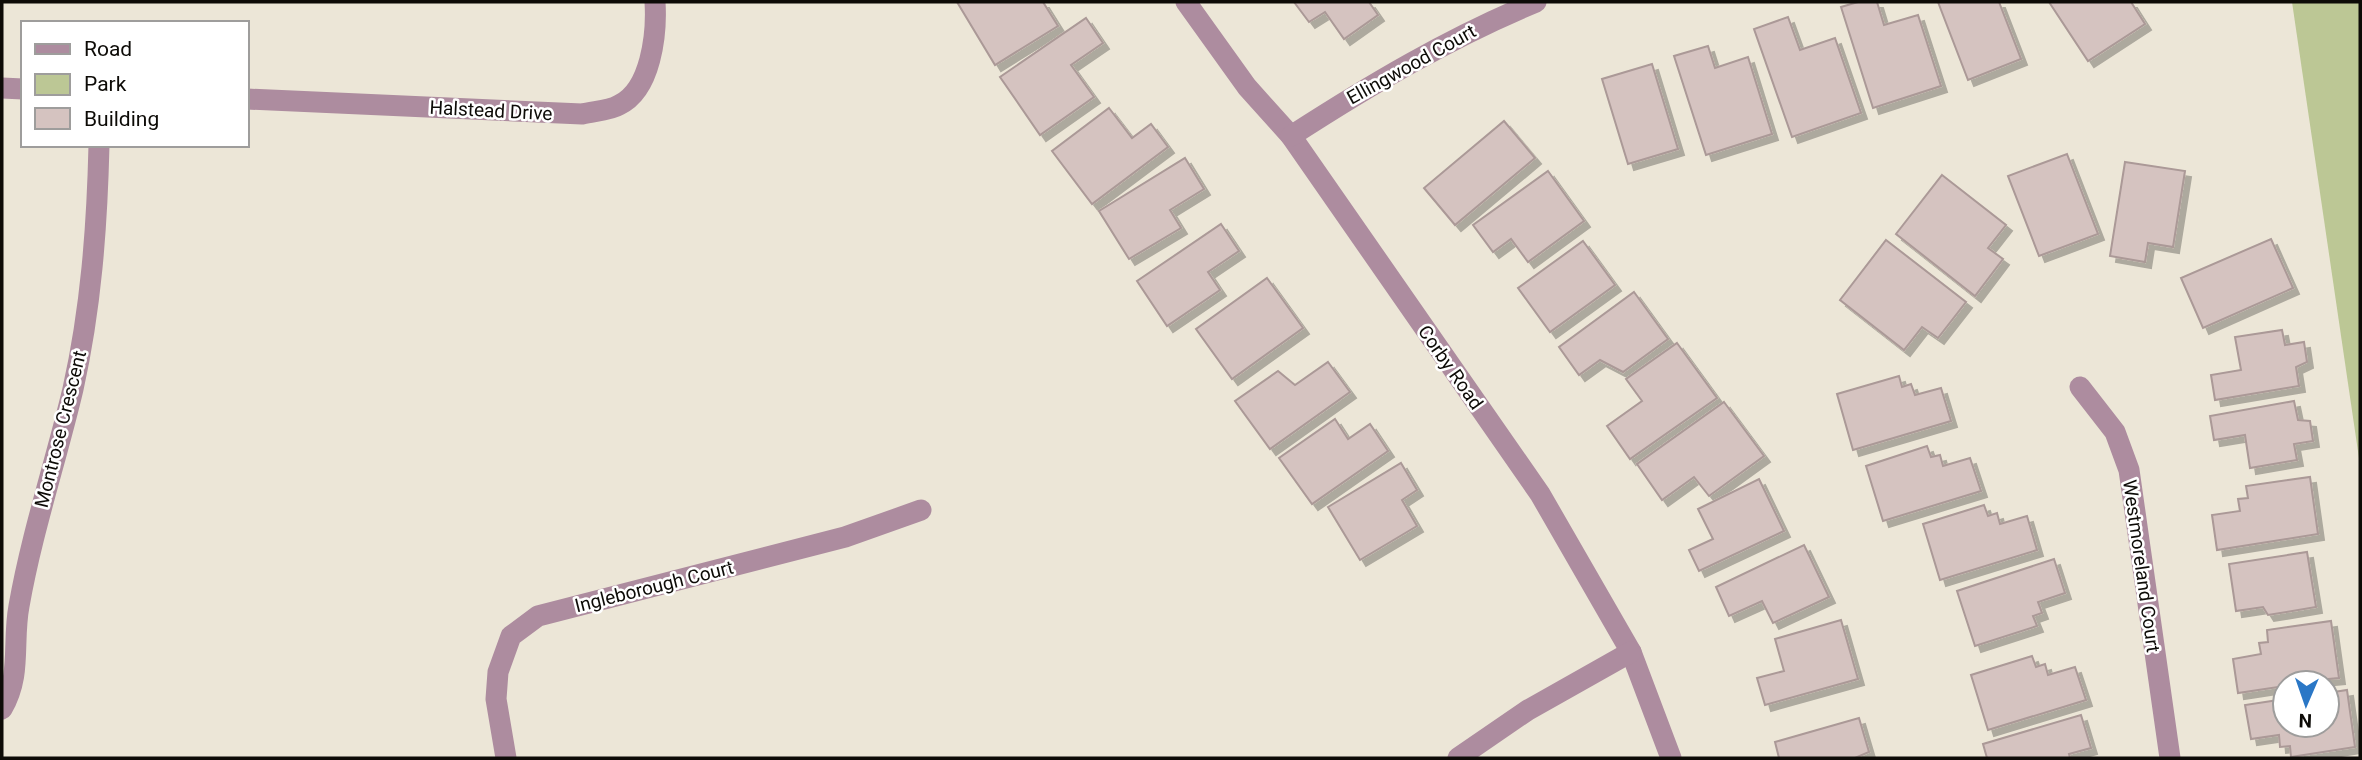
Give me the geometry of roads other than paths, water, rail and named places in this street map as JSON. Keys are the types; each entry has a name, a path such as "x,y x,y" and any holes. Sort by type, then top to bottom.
{"street":[{"name":"Halstead Drive","path":"248,99 582,114 620,105 642,86 656,17 655,2"},
{"name":"Corby Road","path":"1186,2 1247,87 1291,136 1540,494 1630,652 1671,758"},
{"name":"Ellingwood Court","path":"1291,136 1425,54 1480,25 1536,2"},
{"path":"2,88 21,89"},
{"name":"Montrose Crescent","path":"2,709 14,688 18,608 46,483 73,389 88,310 97,230 99,147"},
{"name":"Westmoreland Court","path":"2080,387 2115,432 2129,470 2170,758"},
{"name":"Ingleborough Court","path":"506,758 496,699 498,672 511,636 538,616 845,537 922,510"},
{"path":"1458,758 1528,710 1630,652"}]}
